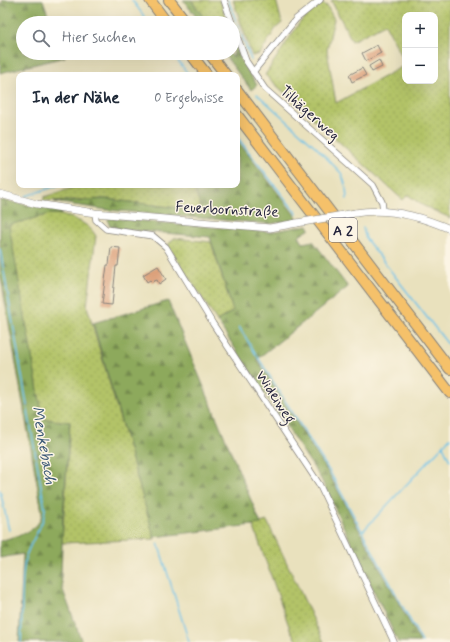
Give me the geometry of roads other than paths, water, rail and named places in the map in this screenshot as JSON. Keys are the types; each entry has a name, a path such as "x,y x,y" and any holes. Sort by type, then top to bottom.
{"highway":[{"path":"150,0 163,16"},
{"path":"169,0 182,16"},
{"path":"195,60 205,72"},
{"path":"214,60 224,72"},
{"name":"A 2","path":"240,94 450,370"},
{"name":"A 2","path":"240,119 450,394"}],"street":[{"name":"Tilhägerweg","path":"224,0 230,16"},
{"path":"253,72 296,19 320,0"},
{"name":"Tilhägerweg","path":"240,44 246,62 265,89 373,185 382,202 383,210"},
{"name":"Feuerbornstraße","path":"0,194 38,204 95,213 270,228 355,213 383,210 418,217 450,229"},
{"name":"Wideiweg","path":"95,213 96,220 106,229 153,236 166,247 213,324 319,484 394,642"}],"waterway":[{"path":"132,0 144,16"},
{"path":"228,0 234,16"},
{"path":"240,31 251,60"},
{"path":"177,60 187,72"},
{"path":"257,94 316,147 342,174 347,199"},
{"path":"240,141 297,214"},
{"path":"26,196 50,188"},
{"path":"363,228 366,239 450,347"},
{"name":"Menkebach","path":"0,249 45,509 42,522 29,548 23,570 21,642"},
{"path":"239,327 331,474 422,642"},
{"path":"363,531 450,438"},
{"path":"443,446 450,461"},
{"path":"0,490 9,530"},
{"path":"158,543 189,642"}]}
